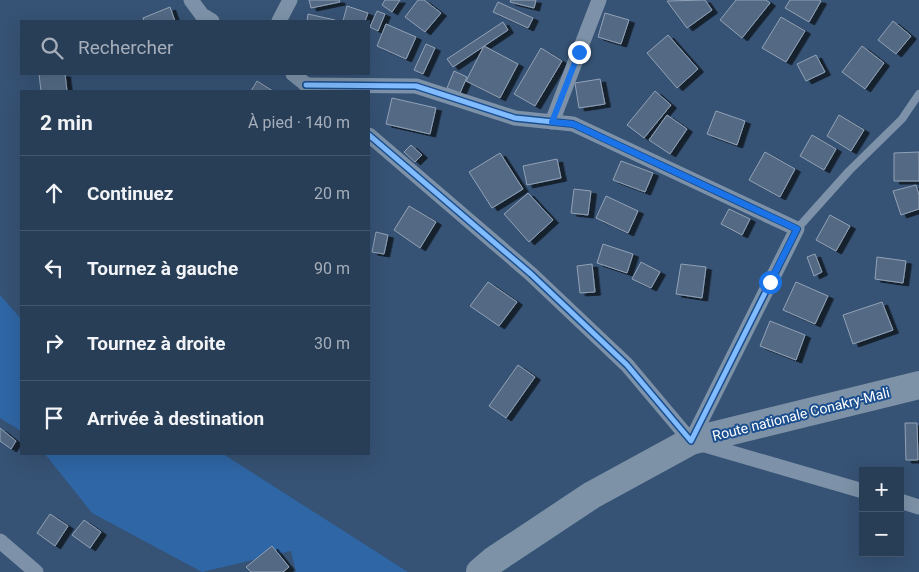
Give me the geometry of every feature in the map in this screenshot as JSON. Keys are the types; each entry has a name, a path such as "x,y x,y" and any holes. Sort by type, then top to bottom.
{"highway":[{"name":"Route nationale Conakry-Mali","path":"480,572 494,560 592,494 691,441 919,385"}],"street":[{"path":"191,0 202,15 210,20"},
{"path":"280,20 290,0"},
{"path":"552,122 599,0"},
{"path":"294,75 310,88 416,86 514,118 573,124 797,229 691,441"},
{"path":"370,136 531,274 627,365 691,441 859,490"},
{"path":"904,502 919,507"},
{"path":"0,541 36,572"}],"lane":[{"path":"797,229 849,171 902,119 919,94"}],"shaded area":[{"path":"0,295 20,318 20,430 0,418"},
{"path":"46,455 225,455 408,572 296,572 291,551 202,572 92,513"}],"building":[{"path":"309,0 339,0 340,2 311,8"},
{"path":"385,0 400,0 392,12 382,5"},
{"path":"418,0 424,0 441,13 425,32 405,17"},
{"path":"511,0 536,0 534,8 510,2"},
{"path":"705,0 712,10 687,28 667,1"},
{"path":"736,0 766,0 770,3 742,38 720,20"},
{"path":"790,0 821,1 809,22 785,8"},
{"path":"498,2 533,18 528,28 493,12"},
{"path":"347,6 368,13 365,20 343,20"},
{"path":"170,7 175,20 144,20 143,18"},
{"path":"377,11 385,14 378,31 370,27"},
{"path":"605,13 629,20 621,44 598,37"},
{"path":"308,14 335,20 307,20"},
{"path":"781,17 805,31 786,62 762,48"},
{"path":"893,21 911,36 896,54 878,40"},
{"path":"503,22 508,30 453,67 447,59"},
{"path":"386,24 416,37 406,59 377,46"},
{"path":"668,35 698,69 677,88 647,53"},
{"path":"426,44 435,48 423,74 414,70"},
{"path":"484,46 518,64 500,98 466,81"},
{"path":"862,46 884,63 865,89 842,72"},
{"path":"541,48 562,61 535,106 514,94"},
{"path":"816,55 825,72 806,81 797,64"},
{"path":"454,71 467,77 460,93 447,88"},
{"path":"39,75 65,75 67,90 41,90"},
{"path":"600,79 605,104 579,108 575,83"},
{"path":"257,81 271,90 252,90"},
{"path":"655,91 671,105 644,138 627,125"},
{"path":"392,98 436,108 430,134 386,124"},
{"path":"716,111 745,121 737,145 707,134"},
{"path":"667,115 687,129 670,154 649,140"},
{"path":"839,115 864,130 851,151 827,136"},
{"path":"812,135 836,149 824,170 800,156"},
{"path":"411,145 422,155 415,162 404,152"},
{"path":"765,152 795,169 780,197 749,180"},
{"path":"919,152 919,181 894,181 894,153"},
{"path":"500,153 523,189 492,208 469,172"},
{"path":"557,159 561,178 527,185 523,166"},
{"path":"621,161 653,173 645,192 613,180"},
{"path":"916,185 919,195 919,209 901,215 893,191"},
{"path":"574,189 591,191 588,215 571,213"},
{"path":"528,193 553,220 529,242 504,214"},
{"path":"606,196 638,211 628,233 596,218"},
{"path":"409,206 436,222 420,248 394,230"},
{"path":"729,209 750,219 742,235 721,224"},
{"path":"830,215 850,226 836,251 816,240"},
{"path":"376,232 388,235 384,254 372,252"},
{"path":"603,244 633,254 627,273 597,263"},
{"path":"815,254 822,272 814,276 807,257"},
{"path":"877,257 906,261 903,283 875,279"},
{"path":"641,262 660,272 651,288 632,279"},
{"path":"592,264 595,292 580,293 577,266"},
{"path":"681,264 706,267 702,298 676,294"},
{"path":"488,282 517,302 499,326 470,306"},
{"path":"796,282 828,296 815,324 783,310"},
{"path":"882,302 893,330 853,344 843,315"},
{"path":"770,321 805,335 796,360 760,346"},
{"path":"518,365 535,377 506,418 489,406"},
{"path":"905,423 917,423 918,460 906,460"},
{"path":"0,428 16,441 11,449 0,441"},
{"path":"50,514 68,526 55,546 37,533"},
{"path":"84,520 101,532 90,548 72,535"},
{"path":"272,546 289,567 283,572 251,572 246,567"}],"cycle path":[{"path":"306,85 416,86 515,118 573,124 797,229 691,441 627,365 531,274 370,136"}],"route":[{"path":"579,52 552,122 573,124 797,229 770,282"}]}
